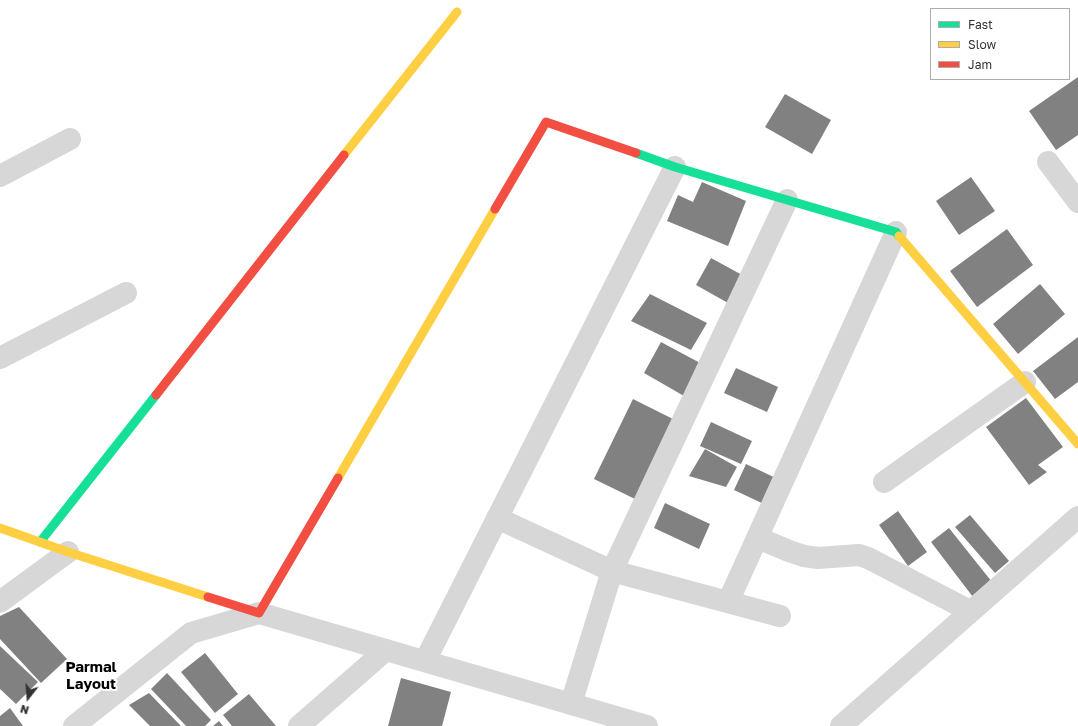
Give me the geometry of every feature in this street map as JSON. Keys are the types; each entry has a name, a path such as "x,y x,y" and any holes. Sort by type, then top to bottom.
{"street":[{"path":"40,542 457,12"},
{"path":"74,726 191,633 259,613 546,122 675,166 896,232 1078,444"},
{"path":"0,176 70,139"},
{"path":"1048,162 1078,202"},
{"path":"425,661 675,166"},
{"path":"571,704 612,571 787,200"},
{"path":"728,602 896,232"},
{"path":"0,358 126,293"},
{"path":"884,482 1025,382"},
{"path":"840,726 1078,517"},
{"path":"497,518 612,571 780,616"},
{"path":"0,528 68,552 259,613 647,726"},
{"path":"758,538 804,556 818,558 859,555 868,558 970,611"},
{"path":"0,602 68,552"},
{"path":"299,726 386,650"}],"building":[{"path":"1078,77 1078,135 1056,150 1029,111"},
{"path":"785,94 831,120 812,154 765,127"},
{"path":"971,177 995,211 959,235 936,201"},
{"path":"702,182 746,201 728,246 667,221 678,195 693,202"},
{"path":"1007,229 1033,265 977,307 950,271"},
{"path":"711,258 744,276 728,303 696,285"},
{"path":"1040,284 1065,314 1018,354 993,324"},
{"path":"650,294 707,323 691,350 631,321"},
{"path":"1078,337 1078,382 1055,399 1033,371"},
{"path":"661,342 702,364 684,396 644,373"},
{"path":"736,368 778,387 767,412 724,393"},
{"path":"1026,398 1063,447 1038,465 1047,472 1029,485 986,427"},
{"path":"633,399 675,420 635,499 594,479"},
{"path":"711,422 752,441 741,464 700,446"},
{"path":"705,449 737,467 726,487 689,476"},
{"path":"746,464 778,479 766,505 734,490"},
{"path":"665,503 710,524 699,549 654,528"},
{"path":"898,511 927,552 908,566 879,525"},
{"path":"970,515 1009,561 995,573 955,527"},
{"path":"949,528 992,582 973,597 931,542"},
{"path":"19,607 67,659 41,683 0,639 0,616"},
{"path":"0,646 38,682 16,704 0,689"},
{"path":"205,653 238,694 215,713 181,672"},
{"path":"167,673 211,720 205,726 186,726 151,689"},
{"path":"401,678 451,692 442,726 388,726"},
{"path":"149,693 181,726 150,726 129,705"},
{"path":"249,694 276,726 232,726 223,715"},
{"path":"10,708 23,726 0,726 0,716"},
{"path":"219,721 223,726 213,726"}],"traffic: fast":[{"path":"636,153 675,167 896,232 899,236"},
{"path":"40,542 156,395"}],"traffic: slow":[{"path":"344,155 457,12"},
{"path":"338,478 495,209"},
{"path":"899,236 1078,444"},
{"path":"0,528 68,552 208,597"}],"traffic: jam":[{"path":"495,209 546,122 636,153"},
{"path":"156,395 344,155"},
{"path":"208,597 259,613 338,478"}],"district":[{"name":"Parmal Layout","path":"91,676"}]}
